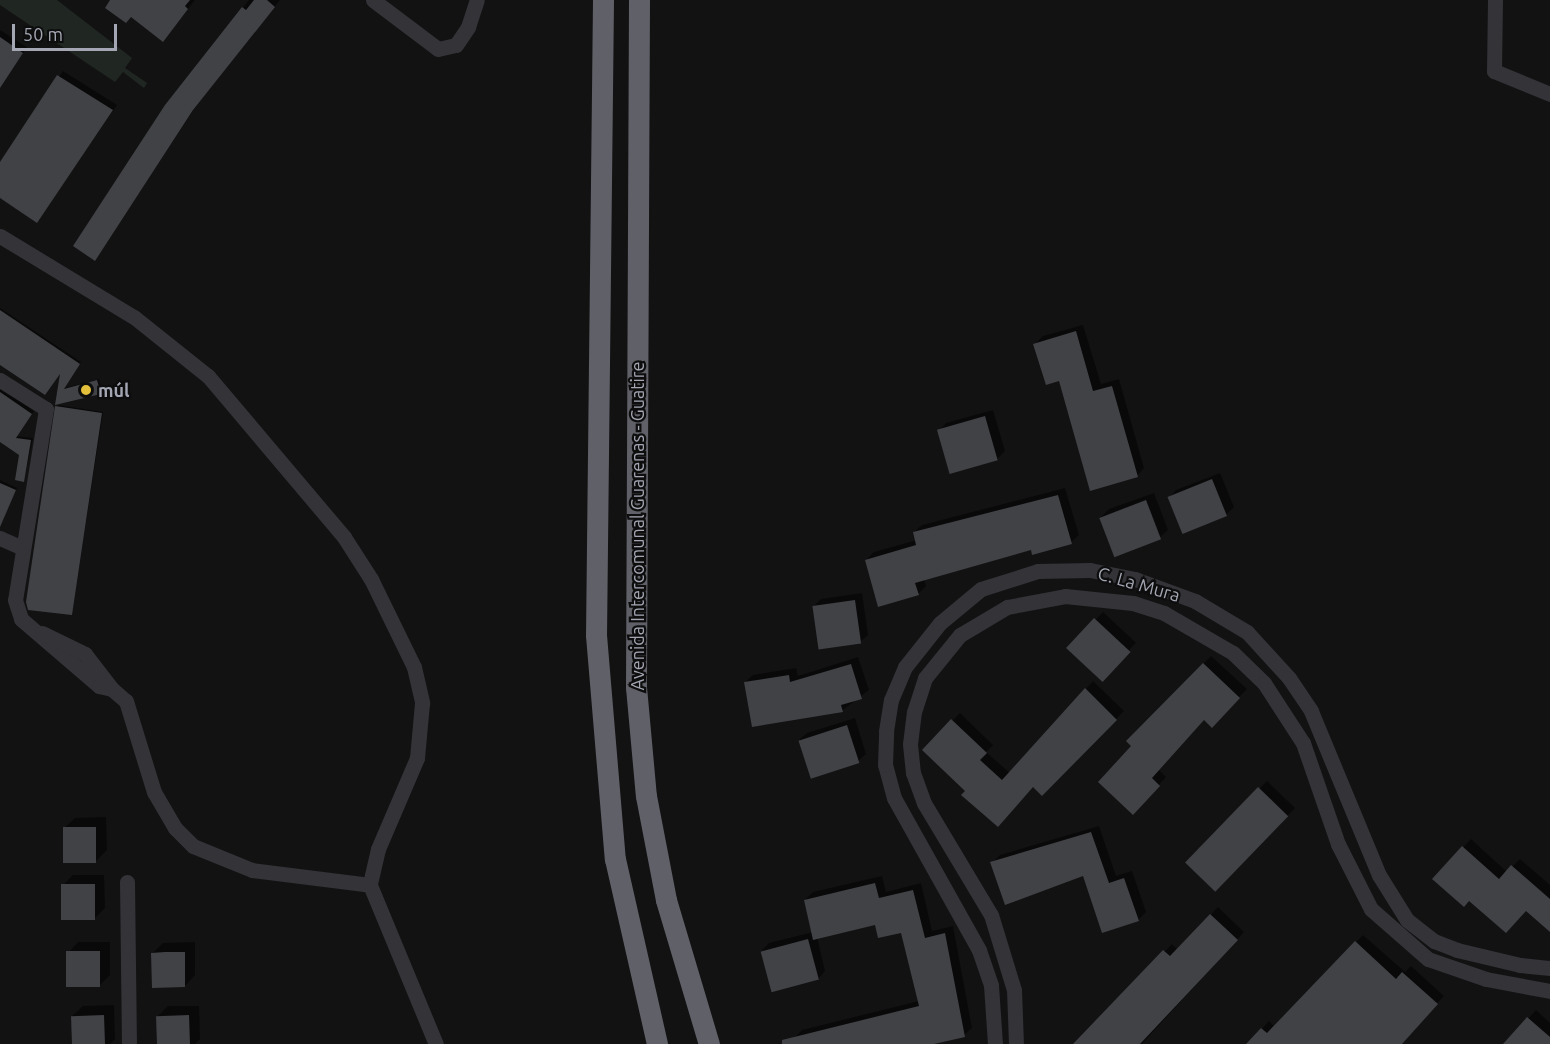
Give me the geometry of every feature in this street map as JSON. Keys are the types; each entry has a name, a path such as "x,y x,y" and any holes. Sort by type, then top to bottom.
{"highway":[{"name":"Avenida Intercomunal Guarenas - Guatire","path":"603,0 596,635 615,859 657,1044"},
{"name":"Avenida Intercomunal Guarenas - Guatire","path":"639,0 636,687 646,796 666,900 709,1044"}],"street":[{"path":"373,0 438,50 456,45 468,27 477,0"},
{"path":"1495,0 1494,71 1550,94"},
{"path":"0,236 134,317 208,376 242,412 366,570 414,667 422,703 417,758 378,849 369,885 436,1044"},
{"path":"0,380 46,409 22,548 16,611 38,632 85,654 112,689 126,701 154,792 175,828 192,846 252,870 369,885"},
{"path":"0,538 22,548"},
{"name":"C. La Mura","path":"995,1044 991,985 979,950 894,798 885,765 886,731 891,700 905,668 940,623 981,589 1038,571 1090,570 1135,579 1195,601 1247,632 1289,678 1311,711 1379,874 1407,920 1434,941 1457,950 1520,965 1550,968"},
{"path":"1016,1044 1014,990 992,915 924,803 914,773 910,744 914,712 926,678 938,658 960,635 1007,607 1065,596 1133,603 1164,613 1233,653 1264,683 1303,743 1338,844 1371,909 1428,959 1486,979 1550,991"},
{"path":"127,882 129,1044"}],"shaded area":[{"path":"0,0 57,0 132,58 125,68 147,83 144,88 123,72 115,82 0,5"}],"building":[{"path":"110,0 190,0 185,6 188,9 163,42 131,17 126,23 105,8"},
{"path":"254,0 267,0 275,7 193,110 95,261 73,246 165,105 242,7 246,10"},
{"path":"0,37 23,53 0,88"},
{"path":"57,75 113,110 37,223 0,198 0,162"},
{"path":"0,310 80,364 64,389 97,380 101,394 55,405 60,374 45,395 0,365"},
{"path":"1076,331 1093,391 1112,386 1138,477 1090,491 1059,381 1046,385 1033,344"},
{"path":"0,392 32,414 16,438 31,440 24,482 15,480 19,455 0,442"},
{"path":"55,406 102,413 72,615 28,610 26,602"},
{"path":"985,416 998,460 950,474 937,430"},
{"path":"1212,479 1227,516 1182,534 1167,497"},
{"path":"0,483 16,490 0,527"},
{"path":"1058,495 1072,544 1032,555 1031,550 915,583 919,595 878,607 865,560 916,545 913,532"},
{"path":"1146,500 1161,539 1114,557 1099,518"},
{"path":"855,600 861,644 819,650 812,606"},
{"path":"1094,618 1131,652 1103,682 1066,648"},
{"path":"1203,663 1240,698 1212,728 1204,720 1152,778 1160,786 1133,815 1098,782 1131,746 1126,741"},
{"path":"851,664 862,699 841,705 843,712 752,727 744,682 789,675 790,682"},
{"path":"1085,688 1117,720 1042,796 1033,787 998,827 961,795 965,791 922,750 951,719 987,753 980,760 1002,780"},
{"path":"847,725 859,763 811,779 798,741"},
{"path":"1258,787 1288,816 1215,892 1185,863"},
{"path":"63,827 96,827 96,863 63,863"},
{"path":"1091,832 1109,883 1124,878 1139,921 1102,933 1083,876 1005,905 990,862"},
{"path":"1462,846 1499,879 1511,865 1550,899 1550,932 1526,911 1506,933 1469,901 1464,907 1432,879"},
{"path":"875,883 879,898 913,890 925,938 945,933 965,1037 934,1044 782,1044 782,1040 919,1006 901,933 878,938 875,925 813,940 804,900"},
{"path":"61,884 95,884 95,920 61,920"},
{"path":"1210,914 1238,940 1140,1044 1073,1044 1163,950 1170,956"},
{"path":"808,939 819,980 772,992 761,952"},
{"path":"1355,941 1396,979 1402,972 1438,1004 1402,1044 1246,1044 1261,1028 1267,1033"},
{"path":"66,951 100,951 100,987 66,987"},
{"path":"185,952 185,987 152,988 151,953"},
{"path":"104,1015 105,1044 72,1044 71,1016"},
{"path":"189,1015 190,1044 157,1044 156,1016"},
{"path":"1527,1017 1550,1037 1550,1044 1503,1044"}],"place":[{"name":"múl","path":"86,390"}]}
